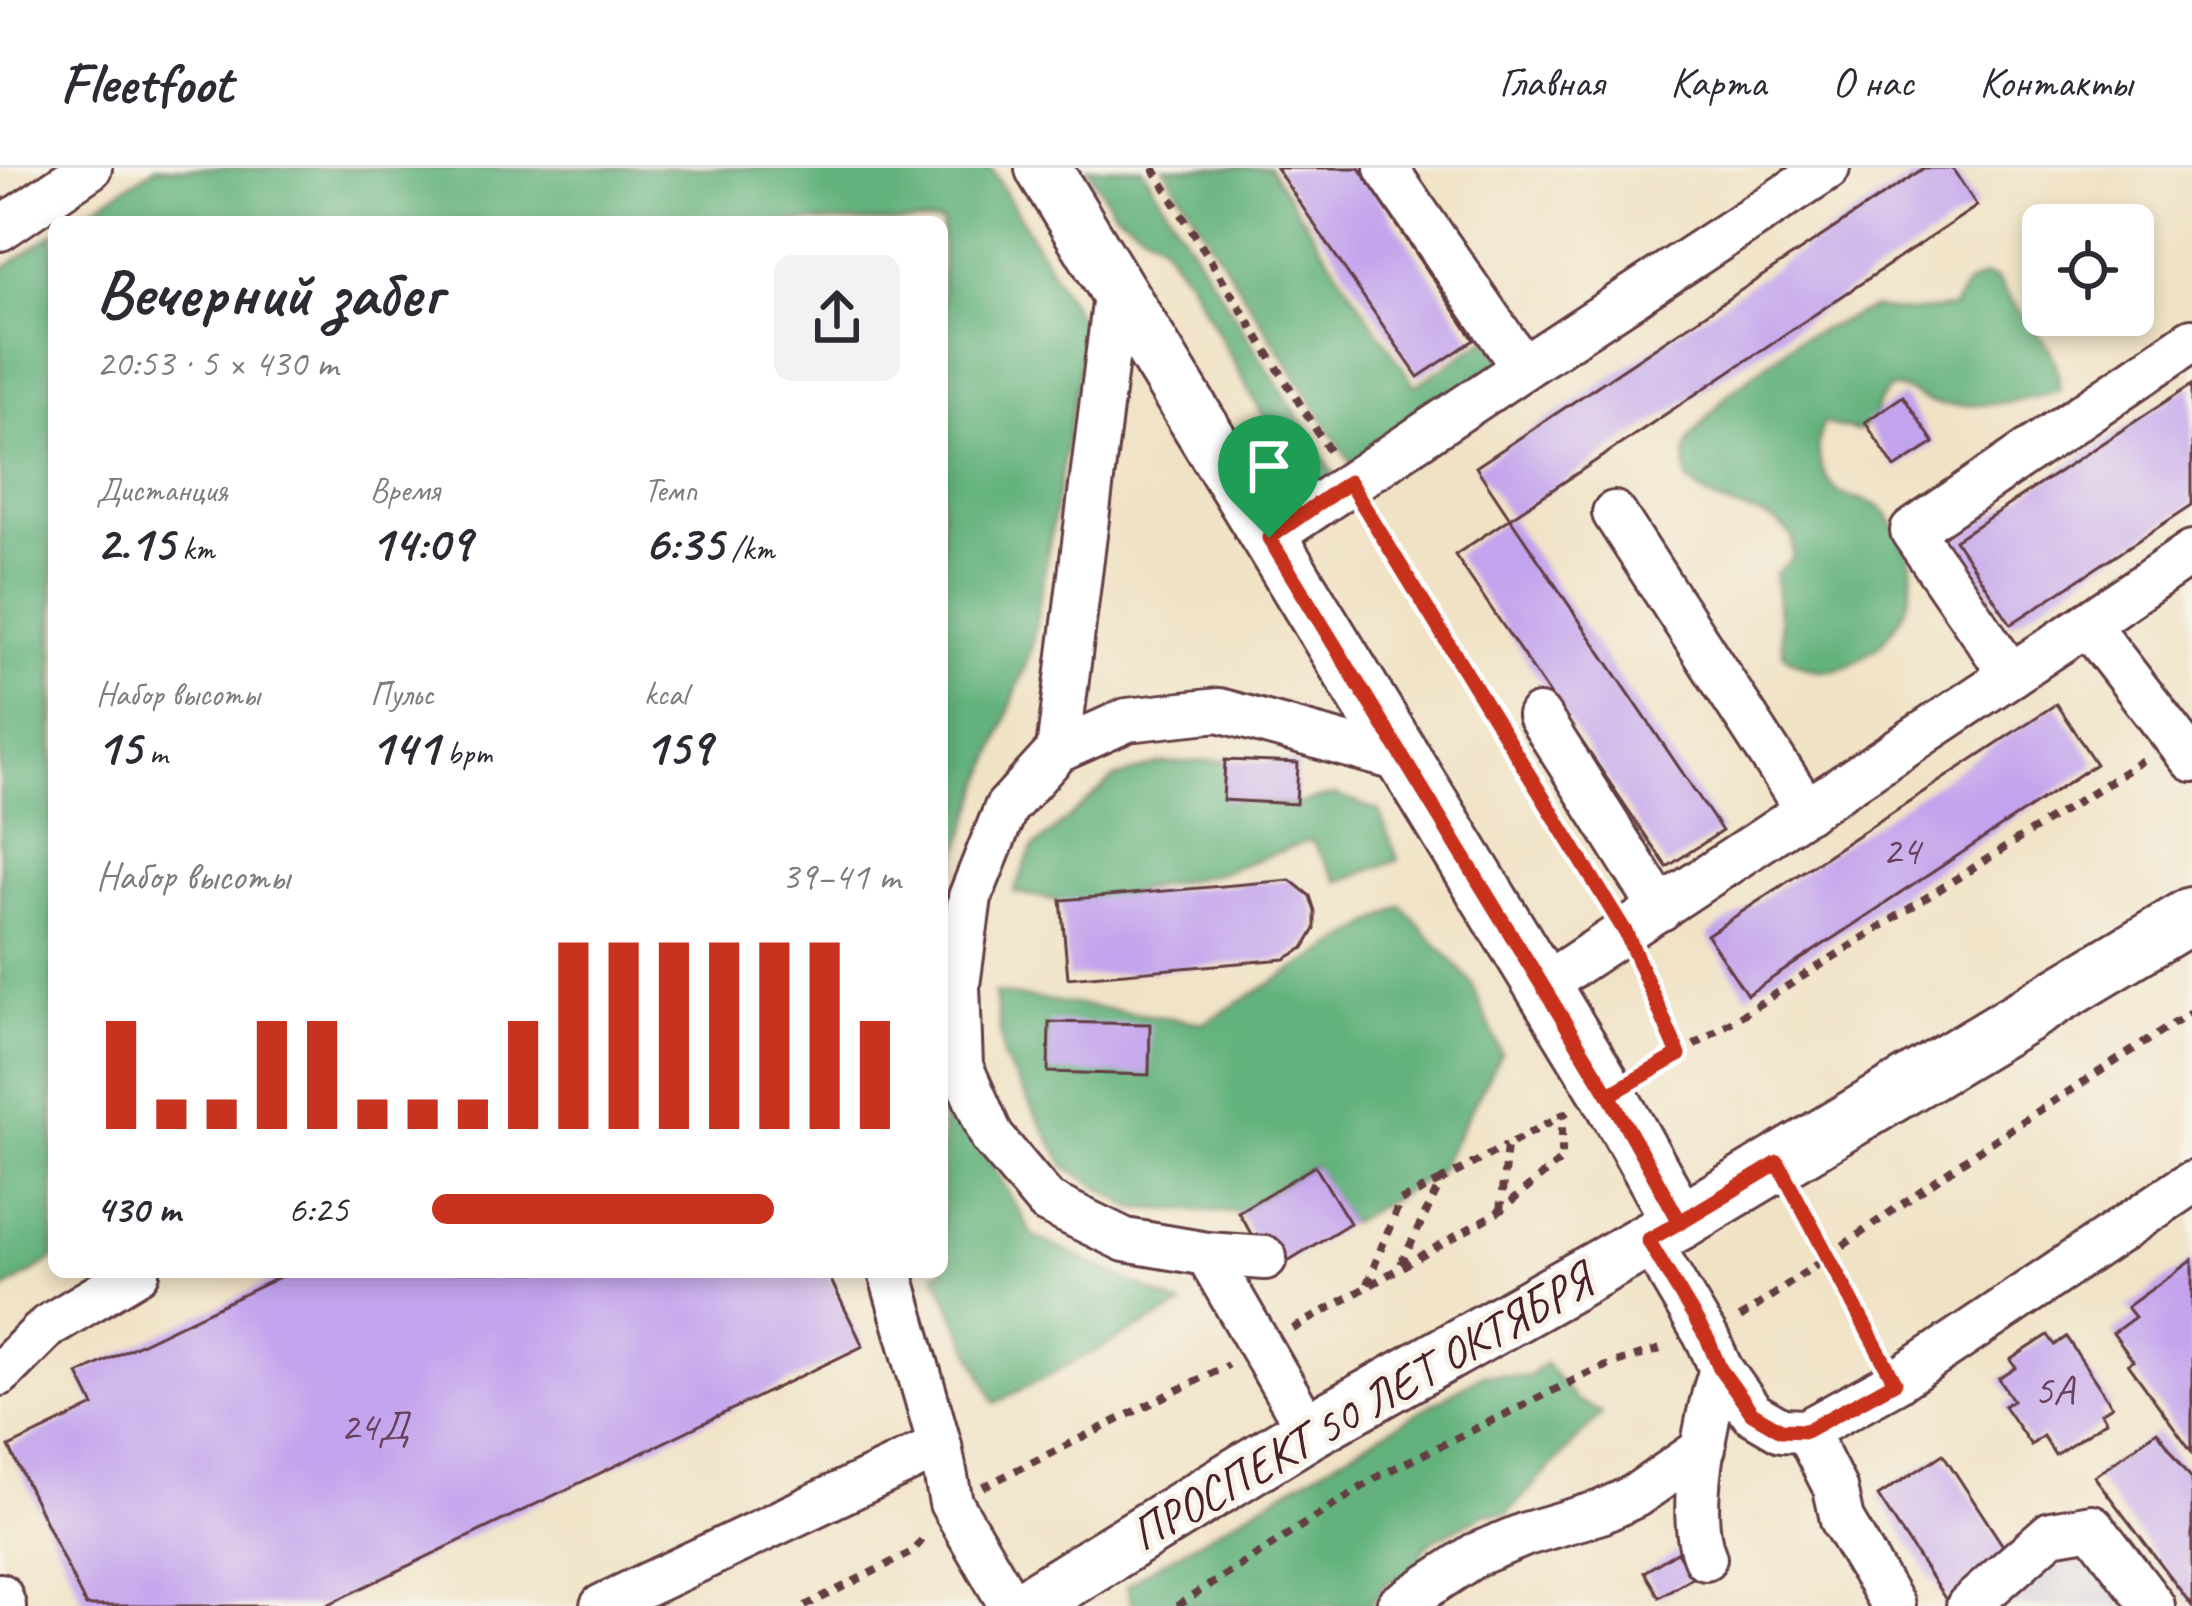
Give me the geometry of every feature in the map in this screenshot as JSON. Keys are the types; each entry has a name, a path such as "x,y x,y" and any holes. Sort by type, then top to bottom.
{"main road":[{"path":"1043,168 1609,1095 1664,1231"},
{"name":"ПРОСПЕКТ 50 ЛЕТ ОКТЯБРЯ","path":"1025,1606 1309,1431 1664,1231 2192,915"}],"street":[{"path":"0,229 47,180 90,168"},
{"path":"1386,168 1523,368"},
{"path":"1269,538 1828,168"},
{"path":"1058,751 1116,287"},
{"path":"2011,675 1912,531 2192,340"},
{"path":"1614,513 1807,811"},
{"path":"1541,987 2192,551"},
{"path":"2087,624 2184,750"},
{"path":"1265,1258 1125,1240 1047,1202 992,1137 961,1066 958,985 970,897 1006,808 1058,751 1127,720 1219,710 1404,761"},
{"path":"1521,726 1661,909"},
{"path":"1664,1231 1720,1369 1752,1413 1781,1430 1806,1431 1895,1382 2192,1182"},
{"path":"1207,1254 1309,1431"},
{"path":"0,1374 48,1326 128,1278"},
{"path":"892,1278 952,1503 1011,1606"},
{"path":"1706,1558 1695,1528 1709,1405 1720,1369"},
{"path":"1806,1431 1835,1488 1842,1520 1893,1606"},
{"path":"602,1606 940,1446"},
{"path":"1398,1606 1475,1555 1635,1496 1704,1448"},
{"path":"2063,1491 2153,1606"},
{"path":"1968,1606 2051,1533 2092,1526"},
{"path":"0,1595 4,1606"}],"path":[{"path":"1153,168 1349,482 1521,726"},
{"path":"1366,1286 1400,1201 1679,1055 2184,750"},
{"path":"1626,933 1679,1055"},
{"path":"1500,1211 1507,1146"},
{"path":"1778,1163 1895,1382"},
{"path":"1399,1267 1442,1180"},
{"path":"805,1606 912,1552 952,1503"}],"shaded area":[{"path":"2081,1543 2127,1606 1980,1606"}],"green space":[{"path":"155,168 991,168 1086,330 1031,649 948,881 948,216 80,216"},
{"path":"1087,168 1142,168 1334,474 1327,482 1311,476 1284,454 1191,284 1161,242 1114,211"},
{"path":"1164,168 1269,168 1415,386 1488,338 1506,366 1353,467"},
{"path":"48,237 48,1263 0,1292 0,271"},
{"path":"1984,276 1996,278 2022,314 2022,336 2040,336 2053,357 2059,390 2011,401 1955,405 1890,388 1874,417 1859,431 1823,423 1818,450 1826,477 1844,495 1881,508 1907,550 1912,570 1904,610 1879,644 1844,667 1812,669 1783,654 1775,574 1793,558 1793,537 1768,519 1712,499 1687,480 1685,455 1690,438 1728,394 1797,340 1874,308 1909,312 1952,308 1967,285"},
{"path":"1225,760 1224,800 1296,804 1335,795 1379,811 1398,860 1338,882 1311,840 1219,873 1138,890 1103,909 1014,892 1032,849 1115,778 1158,764"},
{"path":"1402,906 1471,982 1501,1053 1438,1172 1350,1223 1314,1166 1238,1212 1133,1208 1066,1167 1004,1059 995,993 1204,1023"},
{"path":"948,1086 1033,1236 1182,1306 995,1403 938,1278 948,1278"},
{"path":"1545,1363 1575,1399 1602,1413 1507,1514 1487,1513 1430,1542 1412,1578 1390,1580 1369,1606 1132,1606 1127,1586 1143,1574 1483,1374 1528,1377"}],"building":[{"path":"1276,168 1359,168 1474,340 1418,377"},
{"path":"1924,168 1952,168 1977,206 1510,518 1476,467"},
{"path":"2192,384 2192,505 2011,624 1955,540"},
{"path":"1903,396 1934,443 1895,468 1865,422"},
{"path":"1510,518 1722,831 1667,867 1455,555"},
{"path":"2056,704 2096,764 1747,995 1707,935"},
{"path":"1225,760 1298,763 1296,804 1223,800"},
{"path":"1290,880 1310,896 1315,929 1304,948 1285,959 1068,978 1061,900"},
{"path":"1049,1022 1150,1024 1149,1075 1048,1072"},
{"path":"1315,1166 1350,1223 1273,1270 1238,1212"},
{"path":"2192,1260 2192,1452 2128,1364 2133,1361 2113,1333 2135,1317 2127,1307"},
{"path":"278,1278 830,1278 863,1346 325,1606 86,1606 9,1447 94,1406 78,1374"},
{"path":"2048,1335 2055,1345 2066,1337 2112,1406 2101,1413 2106,1421 2055,1455 2043,1436 2031,1445 2004,1406 2013,1400 1999,1379 2016,1368 2010,1360"},
{"path":"2157,1431 2192,1479 2192,1606 2094,1476"},
{"path":"1943,1454 2011,1558 1946,1600 1878,1496"},
{"path":"1677,1552 1692,1577 1659,1597 1644,1572"}],"route":[{"path":"1269,538 1349,482 1626,933 1679,1055 1609,1095 1680,1222 1778,1163 1895,1382 1806,1431 1781,1430 1752,1413 1720,1369 1708,1340 1648,1240 1680,1222 1609,1095 1269,538"}]}
